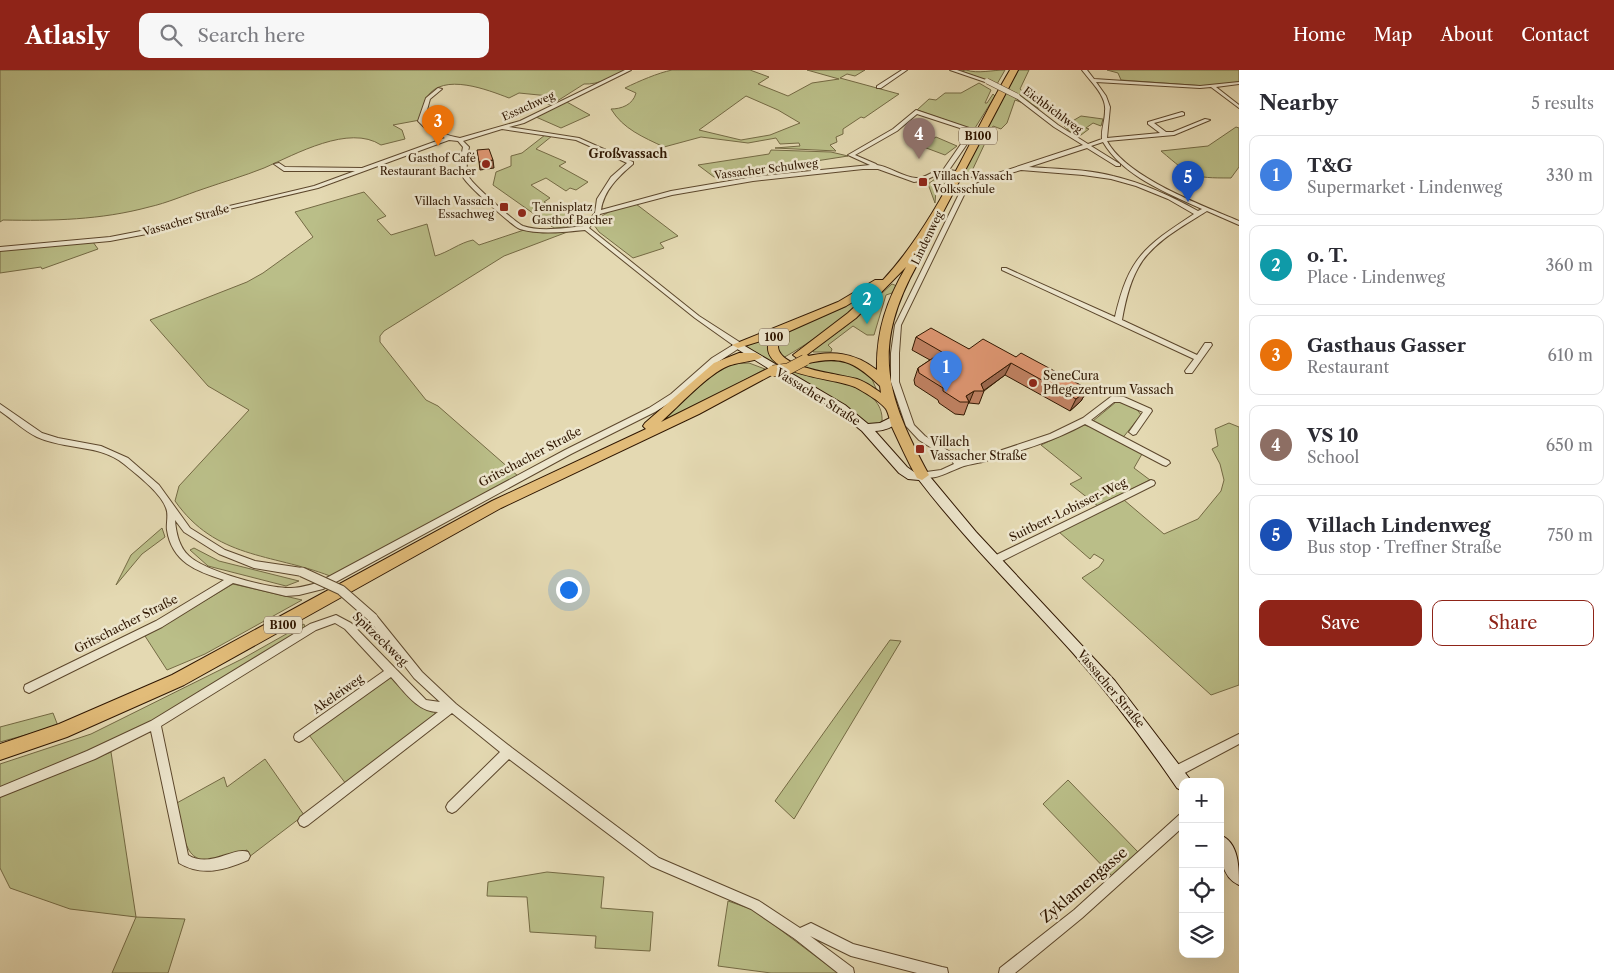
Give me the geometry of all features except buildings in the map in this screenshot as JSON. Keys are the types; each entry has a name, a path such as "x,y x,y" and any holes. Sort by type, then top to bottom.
{"main road":[{"name":"B100","path":"802,357 856,313 901,267 925,234 1014,70"},
{"path":"922,475 904,443 889,405 884,383 882,337 886,318 894,299 907,272 927,242 925,234"},
{"name":"100","path":"738,345 778,332 842,304 880,282 890,271 901,267"},
{"name":"100","path":"778,332 772,341 772,349 780,361 800,370 853,382 889,405"},
{"name":"Vassacher Straße","path":"738,345 841,408 866,428 903,470 912,476 922,475 956,519 1101,675 1132,713 1179,778"},
{"path":"774,371 788,369 802,357 828,355 853,358 870,369 884,383"},
{"name":"100","path":"633,440 718,366 739,357 756,357"},
{"name":"B100","path":"0,752 49,737 154,693 248,645 460,524 774,371"},
{"path":"866,428 882,427 894,420"},
{"path":"1224,850 1239,876"}],"street":[{"name":"Essachweg","path":"460,140 504,128 543,112 629,70"},
{"path":"879,87 906,70"},
{"name":"Eichbichlweg","path":"952,70 987,81 1017,96 1107,160 1138,175"},
{"path":"1084,70 1093,80 1108,106 1104,140 1113,156 1138,175 1206,209 1239,223"},
{"path":"1093,80 1213,87 1239,83"},
{"path":"1213,87 1239,107"},
{"path":"440,89 428,98 421,121 427,127 449,138 460,140 466,147 463,164 464,176 470,184 520,226 550,232 586,228 598,212 600,199 614,177 631,162 577,139 504,128"},
{"path":"879,167 851,155 895,130 916,112 969,129 964,144 944,170 954,172"},
{"path":"1164,134 1150,123 1182,114"},
{"path":"1021,168 1048,157 1088,147 1104,140 1174,133 1207,120"},
{"name":"Vassacher Straße","path":"0,249 131,236 227,208 316,187 449,138"},
{"name":"Vassacher Straße","path":"277,164 284,169 368,169"},
{"name":"Vassacher Schulweg","path":"598,212 671,193 753,179 862,167 879,167 914,180 924,179 935,172 944,170"},
{"name":"Lindenweg","path":"958,464 955,459 922,438 910,426 895,382 895,354 898,325 960,194 974,185 995,176 1021,168 1099,175 1125,180 1163,195 1198,214"},
{"path":"974,185 974,181 966,175 995,176"},
{"path":"1118,321 1125,286 1148,247 1206,209"},
{"name":"Vassacher Straße","path":"586,228 630,260 697,317 738,345"},
{"path":"1004,269 1198,358"},
{"name":"Gritschacher Straße","path":"171,509 170,531 185,558 196,566 233,579 286,592 302,591 320,586 568,452 652,410 674,396 715,360 738,345"},
{"path":"1189,371 1208,345"},
{"path":"922,475 950,472 958,464 973,463 1042,441 1084,420 1104,407 1112,399 1121,399 1148,411 1133,432"},
{"path":"0,407 39,435 57,441 101,449 125,460 156,487 187,530 222,552 254,564 302,572 327,582 346,593 373,618 418,675 452,707 508,752 655,862 755,905 799,935 848,973"},
{"path":"1084,420 1166,464"},
{"name":"Suitbert-Lobisser-Weg","path":"995,560 1151,482"},
{"name":"Gritschacher Straße","path":"29,688 166,620 233,579"},
{"name":"Spitzeckweg","path":"0,792 91,754 155,724 324,621 336,619 344,622 404,681 423,704 433,707 452,707"},
{"name":"Akeleiweg","path":"300,737 392,671"},
{"path":"304,820 452,707"},
{"path":"155,724 183,859 191,865 203,866 244,856"},
{"path":"1179,778 1239,739"},
{"path":"452,806 508,752"},
{"name":"Zyklamengasse","path":"1005,973 1085,907 1179,823"},
{"path":"799,935 811,929 850,950 942,973"}],"green space":[{"path":"0,70 628,70 601,82 584,84 551,105 540,101 549,96 519,93 509,98 466,85 444,85 434,90 427,97 420,120 393,125 402,130 405,139 381,145 368,139 354,138 322,143 249,174 162,203 113,215 76,219 3,220 0,222"},
{"path":"750,70 769,77 758,84 788,96 812,83 839,79 807,70 865,70 855,76 847,74 840,78 899,94 864,118 861,117 843,129 843,134 836,137 837,142 830,145 836,151 775,148 800,146 799,143 780,144 776,138 748,143 701,137 664,147 641,136 621,122 611,109 623,107 632,101 636,93 625,88 667,71","holes":["746,96 778,110 800,123 770,135 741,140 699,130"]},
{"path":"1005,70 997,84 961,71 980,72"},
{"path":"1018,70 1029,70 1020,89 1042,108 1038,108 1008,89"},
{"path":"1107,70 1239,70 1239,82 1206,86 1121,80 1118,73"},
{"path":"979,83 991,90 985,103 993,94 995,96 975,128 972,129 917,110 929,99 936,100 945,93 961,93"},
{"path":"1006,92 1026,104 1015,100 1007,123 1001,129 993,126 971,173 964,172"},
{"path":"565,101 590,115 561,128 536,117"},
{"path":"1081,116 1103,119 1101,126 1093,123 1086,128 1089,129 1077,138 1064,126"},
{"path":"1236,127 1239,128 1239,167 1231,178 1193,174 1179,166 1161,151 1208,146"},
{"path":"545,135 552,136 536,149 566,162 559,166 588,182 576,190 570,188 566,191 546,178 531,185 550,198 544,202 560,212 572,210 578,226 554,228 493,185 496,172 511,166 511,156 522,153"},
{"path":"936,137 957,146 945,155 921,146"},
{"path":"771,150 831,152 848,156 771,168 778,176 756,177 751,171 714,177 698,165 769,154"},
{"path":"952,173 948,181 936,190 935,203 928,184 935,179 935,175"},
{"path":"364,192 386,216 377,220 391,235 427,224 435,256 468,241 473,240 479,245 524,230 543,233 570,231 504,256 384,331 380,336 380,342 426,400 438,406 518,476 330,576 245,552 226,544 208,534 191,520 175,501 179,486 249,410 208,386 150,320 247,282 263,273 313,237 295,212"},
{"path":"636,204 678,236 660,243 664,248 633,258 599,232 594,225 607,213 618,208"},
{"path":"93,242 98,249 42,269 41,267 0,273 0,250"},
{"path":"892,284 897,286 892,293 886,295 874,335 867,335 853,326 828,345 832,349 831,352 813,352 813,350 846,326"},
{"path":"863,297 865,298 816,338 783,358 776,350 778,340 786,332"},
{"path":"770,337 771,353 777,362 773,364 746,346"},
{"path":"841,358 868,370 878,393 799,368 810,361"},
{"path":"749,363 765,369 706,401 655,425 716,372 729,364"},
{"path":"793,370 834,379 862,390 873,398 880,409 882,422 873,425 867,424 788,373"},
{"path":"1116,402 1130,406 1141,415 1121,440 1093,421"},
{"path":"1229,423 1239,427 1239,685 1211,695 1082,578 1099,567 1104,560 1094,554 1090,559 1059,532 1124,500 1164,534 1198,519 1221,491 1224,480 1220,464 1212,449 1218,446 1215,429"},
{"path":"1084,425 1142,454 1134,468 1150,480 1098,506 1070,484 1082,478 1041,445"},
{"path":"162,528 165,537 142,554 116,585 131,555"},
{"path":"194,548 219,561 299,581 286,586 208,566 190,550"},
{"path":"233,584 302,600 205,654 167,670 145,636"},
{"path":"304,624 305,628 153,721 89,752 0,788 0,764 91,734 242,659"},
{"path":"890,640 901,641 794,819 775,801"},
{"path":"390,678 396,679 435,712 435,715 346,784 309,735"},
{"path":"53,713 58,726 0,742 0,727"},
{"path":"111,752 136,917 70,909 10,888 0,868 0,795"},
{"path":"265,759 304,815 249,857 247,850 212,860 193,856 184,837 175,804 224,777 227,787"},
{"path":"1068,780 1138,852 1112,876 1043,804"},
{"path":"547,872 604,877 601,908 653,912 650,951 595,948 596,936 530,932 527,897 487,896 488,882"},
{"path":"728,901 754,910 838,973 771,973 718,966"},
{"path":"136,917 185,919 168,973 112,973"}],"place":[{"name":"Gasthaus Gasser","path":"438,146"},
{"name":"VS 10","path":"919,159"},
{"name":"Gasthof Café Restaurant Bacher","path":"486,164"},
{"name":"Villach Vassach Volksschule","path":"923,182"},
{"name":"Villach Lindenweg","path":"1188,202"},
{"name":"Villach Vassach Essachweg","path":"504,207"},
{"name":"Tennisplatz Gasthof Bacher","path":"522,213"},
{"name":"o. T.","path":"867,324"},
{"name":"SeneCura Pflegezentrum Vassach","path":"1033,383"},
{"name":"T&G","path":"946,392"},
{"name":"Villach Vassacher Straße","path":"920,449"}],"district":[{"name":"Großvassach","path":"628,154"}]}
